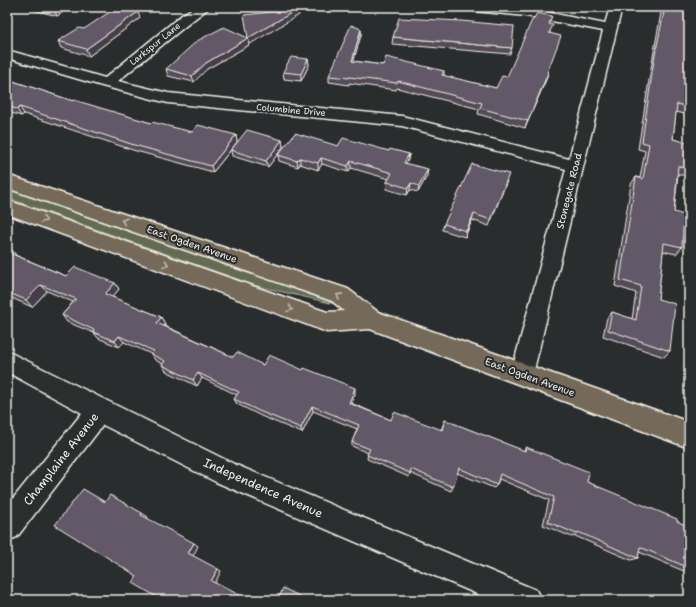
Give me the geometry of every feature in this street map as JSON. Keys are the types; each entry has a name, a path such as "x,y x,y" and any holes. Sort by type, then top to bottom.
{"main road":[{"name":"East Ogden Avenue","path":"7,180 340,295 370,320 689,435"},
{"name":"East Ogden Avenue","path":"7,207 327,322 370,320"}],"street":[{"name":"Larkspur Lane","path":"107,83 188,17 204,7"},
{"path":"474,7 526,12 611,29"},
{"name":"Stonegate Road","path":"522,374 616,7"},
{"name":"Columbine Drive","path":"7,54 147,94 193,102 402,121 575,166"},
{"name":"Independence Avenue","path":"7,361 126,424 225,473 526,600"},
{"name":"Champlaine Avenue","path":"7,527 100,410"}],"green space":[{"path":"7,189 343,306 257,286 7,198"}],"building":[{"path":"46,7 58,7 54,9"},
{"path":"117,7 138,12 86,49 58,41 79,28 84,29"},
{"path":"665,7 689,7 689,107 677,104 673,139 689,143 689,169 678,166 674,212 684,215 682,247 664,243 658,299 675,304 670,351 608,330 612,312 636,320 641,286 620,280 636,177 643,179 649,144 642,142 654,60"},
{"path":"298,9 248,38 244,15"},
{"path":"537,13 552,16 549,24 553,25 549,33 561,36 548,73 528,121 480,108 482,103 398,81 397,83 329,76 351,25 361,29 352,61 383,65 386,57 444,71 442,75 496,88 502,76 507,77 532,20"},
{"path":"399,18 461,21 514,26 512,48 393,37"},
{"path":"224,27 248,38 206,63 192,76 166,69 197,41"},
{"path":"291,57 308,59 301,74 283,72"},
{"path":"7,79 73,101 74,100 151,123 192,132 198,125 236,135 211,166 134,145 20,107 17,109 7,106"},
{"path":"247,130 282,140 266,161 231,150"},
{"path":"295,133 338,146 343,138 389,151 390,149 409,154 404,163 428,169 419,186 411,183 408,188 387,182 392,173 351,161 348,166 321,158 318,163 300,158 297,161 278,155"},
{"path":"472,164 509,174 491,220 474,214 466,231 444,224"},
{"path":"7,252 66,276 75,267 115,283 105,294 161,317 157,323 233,357 237,352 263,365 269,355 303,370 304,368 355,388 349,403 391,420 394,412 442,430 445,420 525,451 526,447 589,472 587,482 677,519 677,521 689,527 689,568 640,547 638,558 578,532 577,534 548,522 554,497 500,474 497,485 459,468 453,487 411,469 410,473 367,455 370,449 352,442 359,425 312,406 301,428 259,411 234,399 239,392 198,373 193,380 162,365 165,361 151,354 154,351 119,336 115,341 93,332 94,330 62,315 76,299 41,285 26,300 7,292"},
{"path":"83,489 105,502 110,495 142,513 141,515 194,543 188,553 218,569 211,581 250,600 162,600 133,583 137,576 55,525"},
{"path":"283,588 307,600 278,600"}]}
